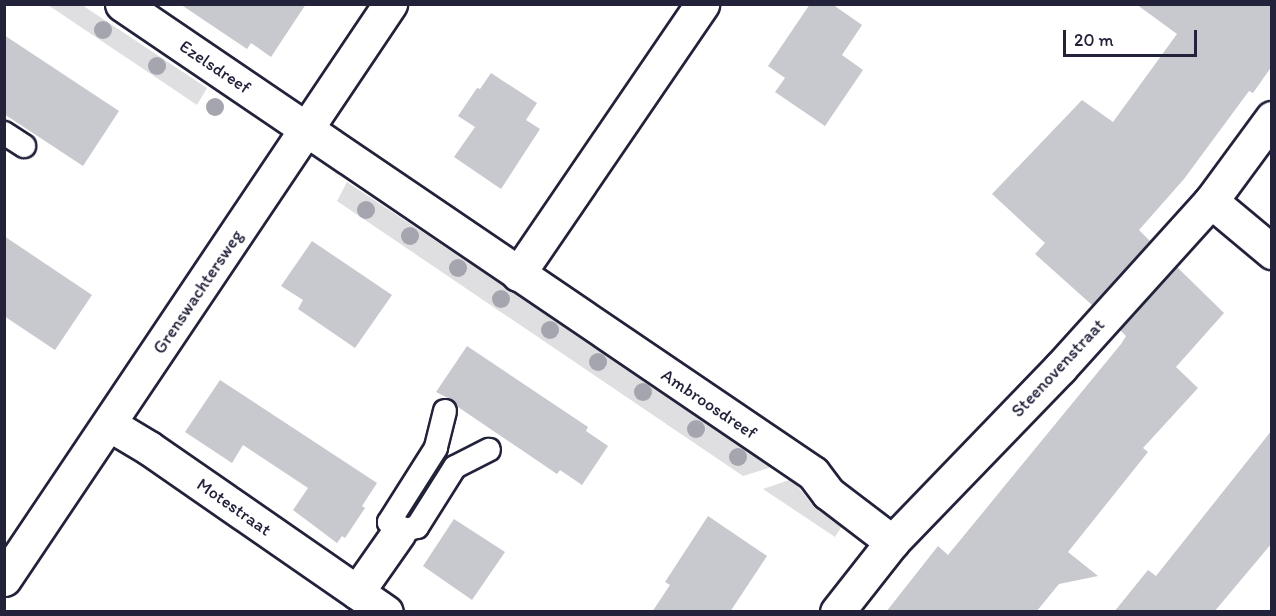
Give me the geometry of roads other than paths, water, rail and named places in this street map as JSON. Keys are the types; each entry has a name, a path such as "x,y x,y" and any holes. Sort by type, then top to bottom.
{"street":[{"name":"Ezelsdreef","path":"123,4 307,129"},
{"name":"Grenswachtersweg","path":"4,579 390,4"},
{"path":"518,274 702,4"},
{"name":"Steenovenstraat","path":"837,612 892,542 1060,368 1211,201 1272,118"},
{"name":"Ambroosdreef","path":"307,129 813,473 828,493 892,542"},
{"path":"1211,201 1272,252"},
{"name":"Motestraat","path":"109,424 149,448 386,612"},
{"path":"357,592 399,532"}],"lane":[{"path":"4,133 24,146"},
{"path":"445,411 436,448 389,522 399,532 417,527 455,467 489,450"}]}
